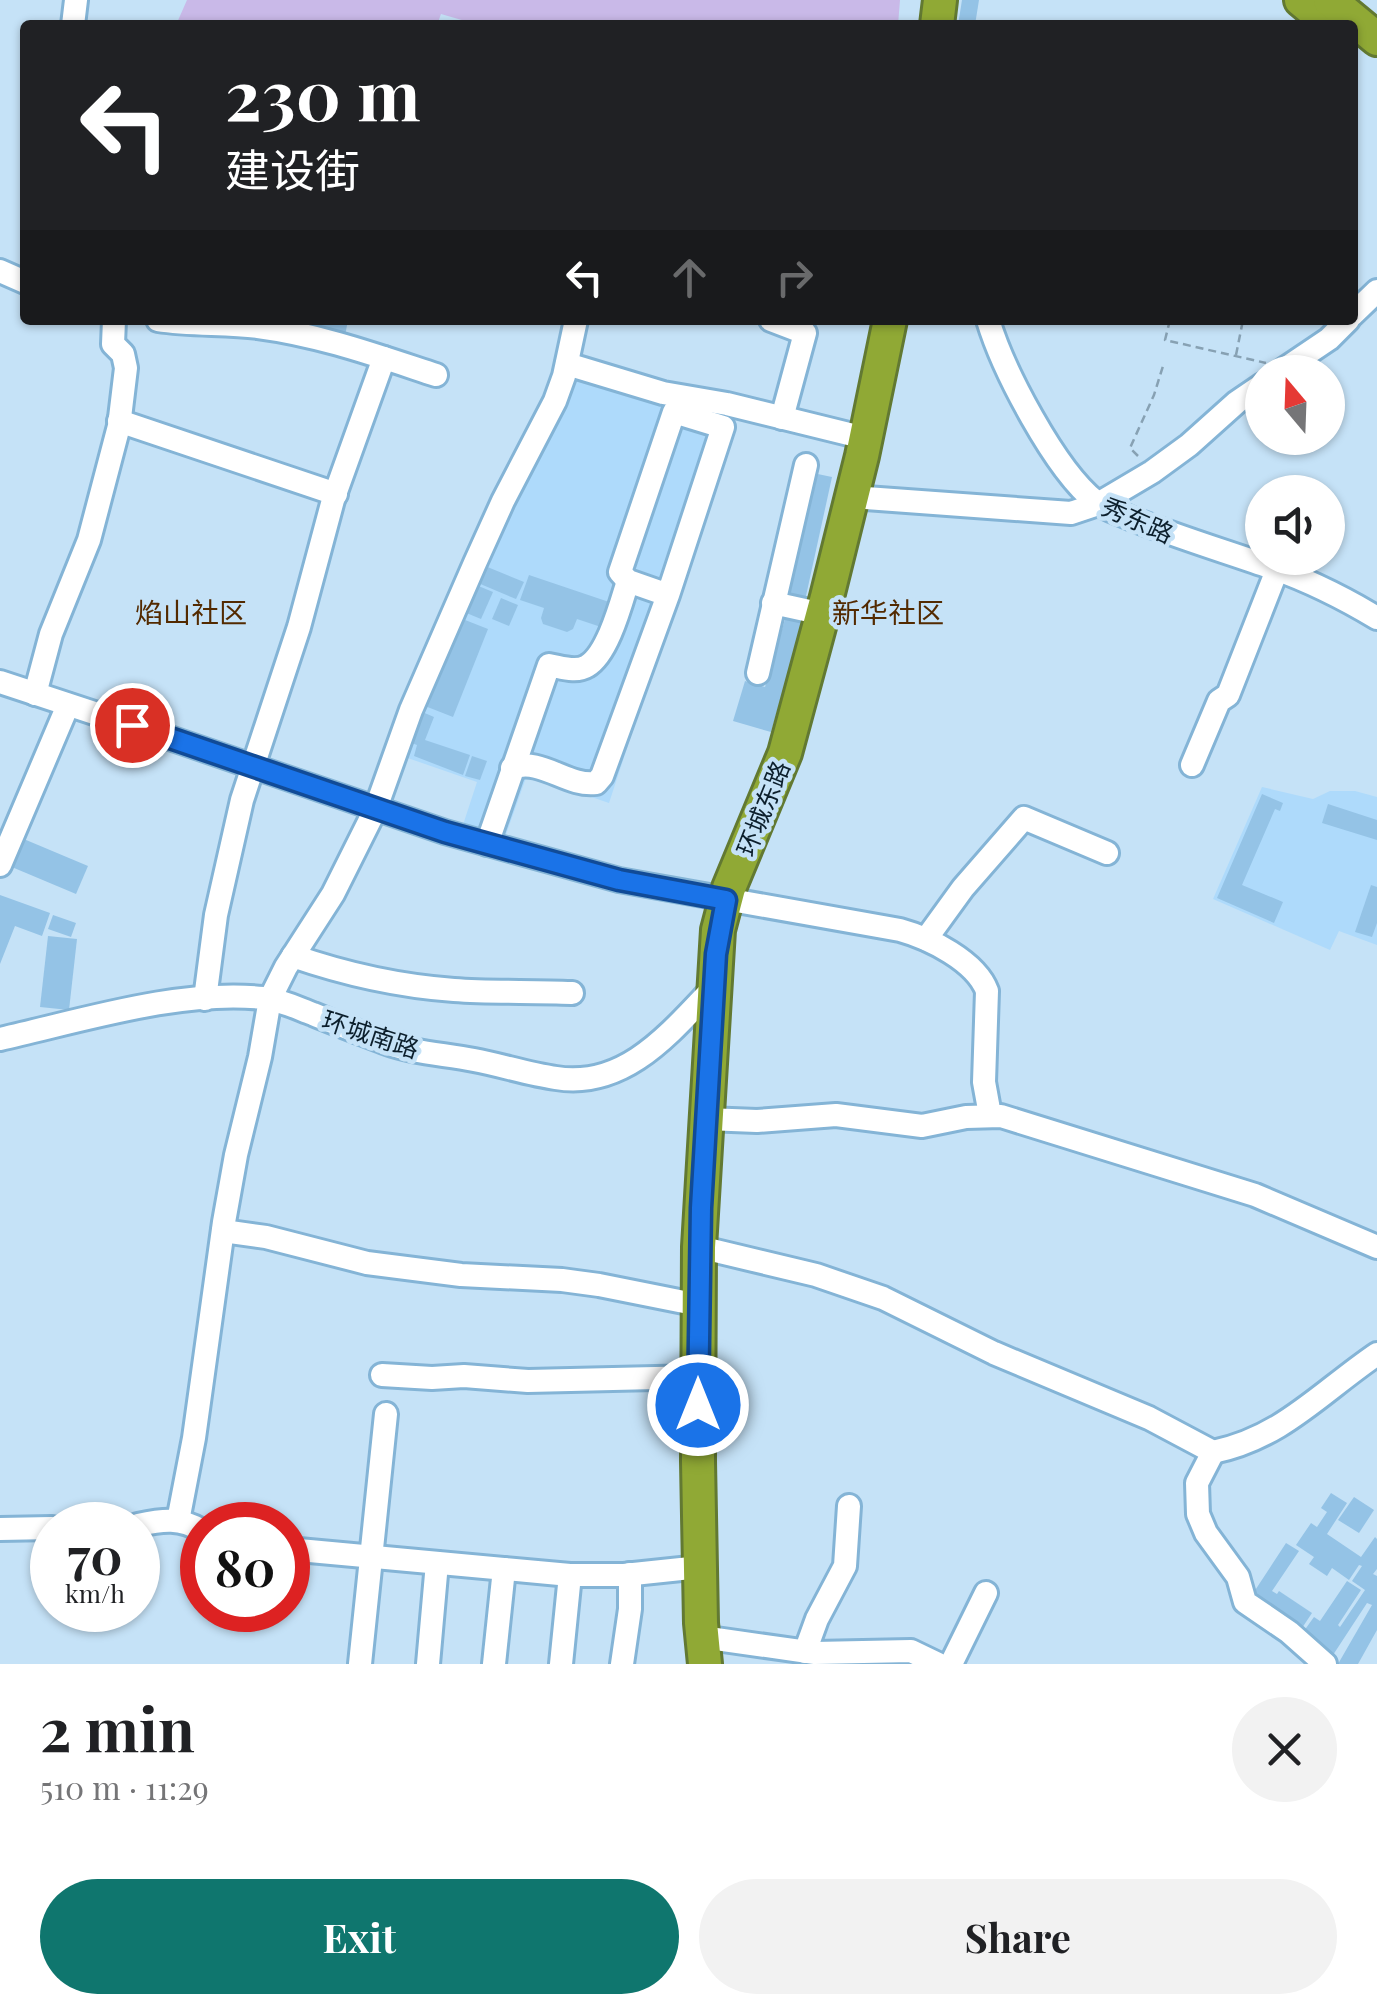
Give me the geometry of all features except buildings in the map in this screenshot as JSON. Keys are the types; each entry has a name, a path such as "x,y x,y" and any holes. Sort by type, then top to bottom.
{"highway":[{"path":"1301,0 1325,20"},
{"path":"1330,0 1354,20"},
{"name":"环城东路","path":"703,1651 699,1247 718,930 726,900 785,753 852,497 889,325"}],"street":[{"path":"1358,310 1377,291"},
{"path":"35,694 50,634 89,540 120,421 126,368 123,354 112,344 114,325"},
{"path":"229,325 332,341 436,375"},
{"path":"160,1520 178,1520 198,1418 236,1155 270,999 333,894 376,808 442,636 503,501 555,402 575,325"},
{"path":"782,418 805,333 784,325"},
{"name":"秀东路","path":"990,325 998,350 1051,449 1098,504 1245,560"},
{"path":"1306,355 1343,325"},
{"path":"205,999 224,874 252,766 300,627 336,494 384,358"},
{"path":"567,364 662,393 727,404 866,438"},
{"path":"852,497 1071,513 1098,504 1152,472 1245,396"},
{"path":"512,768 532,765 586,784 600,779 668,596 723,427 674,412 620,572 628,581 668,596"},
{"path":"120,421 336,494"},
{"path":"758,673 806,465"},
{"path":"1192,765 1220,701 1228,694 1274,575"},
{"name":"秀东路","path":"1289,575 1377,618"},
{"path":"487,844 548,665 575,670 588,666 611,630 628,581"},
{"path":"773,603 823,614"},
{"path":"0,682 487,844 619,880 900,930 926,939 956,955 985,984 984,1082 990,1115"},
{"path":"0,865 8,826 68,705"},
{"path":"926,939 963,888 1024,818 1106,853"},
{"path":"293,956 366,977 425,987 572,992"},
{"name":"环城南路","path":"0,1039 152,1006 252,997 296,1006 400,1048 557,1079 580,1080 617,1071 645,1054 714,988"},
{"path":"706,1118 757,1122 836,1115 922,1126 1001,1116 1254,1196 1377,1247"},
{"path":"223,1232 367,1262 461,1275 581,1282 699,1305"},
{"path":"699,1247 816,1274 883,1298 994,1353 1149,1418 1213,1452 1248,1443 1278,1429 1377,1354"},
{"path":"382,1374 528,1380 698,1377"},
{"path":"360,1664 386,1414"},
{"path":"1213,1452 1197,1483 1196,1504 1201,1524 1238,1576 1245,1602 1289,1632 1325,1664"},
{"path":"805,1652 817,1618 845,1566 849,1506"},
{"path":"0,1530 30,1529"},
{"path":"310,1551 570,1575 700,1567"},
{"path":"428,1664 437,1563"},
{"path":"494,1664 504,1569"},
{"path":"622,1664 630,1609 630,1574"},
{"path":"561,1664 570,1575"},
{"path":"951,1664 986,1593"},
{"path":"703,1651 910,1651 938,1664"}],"path":[{"path":"1169,325 1165,340 1245,359"},
{"path":"1235,356 1242,325"},
{"path":"1152,472 1130,448 1163,366"}],"shaded area":[{"path":"187,0 900,0 898,20 462,20 441,14 439,20 178,20"},
{"path":"570,368 737,413 609,803 527,775 503,843 461,831 477,782 399,755"},
{"path":"1262,787 1313,799 1330,791 1355,791 1377,797 1377,945 1339,931 1330,950 1213,899"}],"district":[{"name":"焰山社区","path":"191,611"},
{"name":"新华社区","path":"888,611"}],"route":[{"path":"132,725 445,832 619,880 726,900 716,954 701,1208 698,1405"}]}
